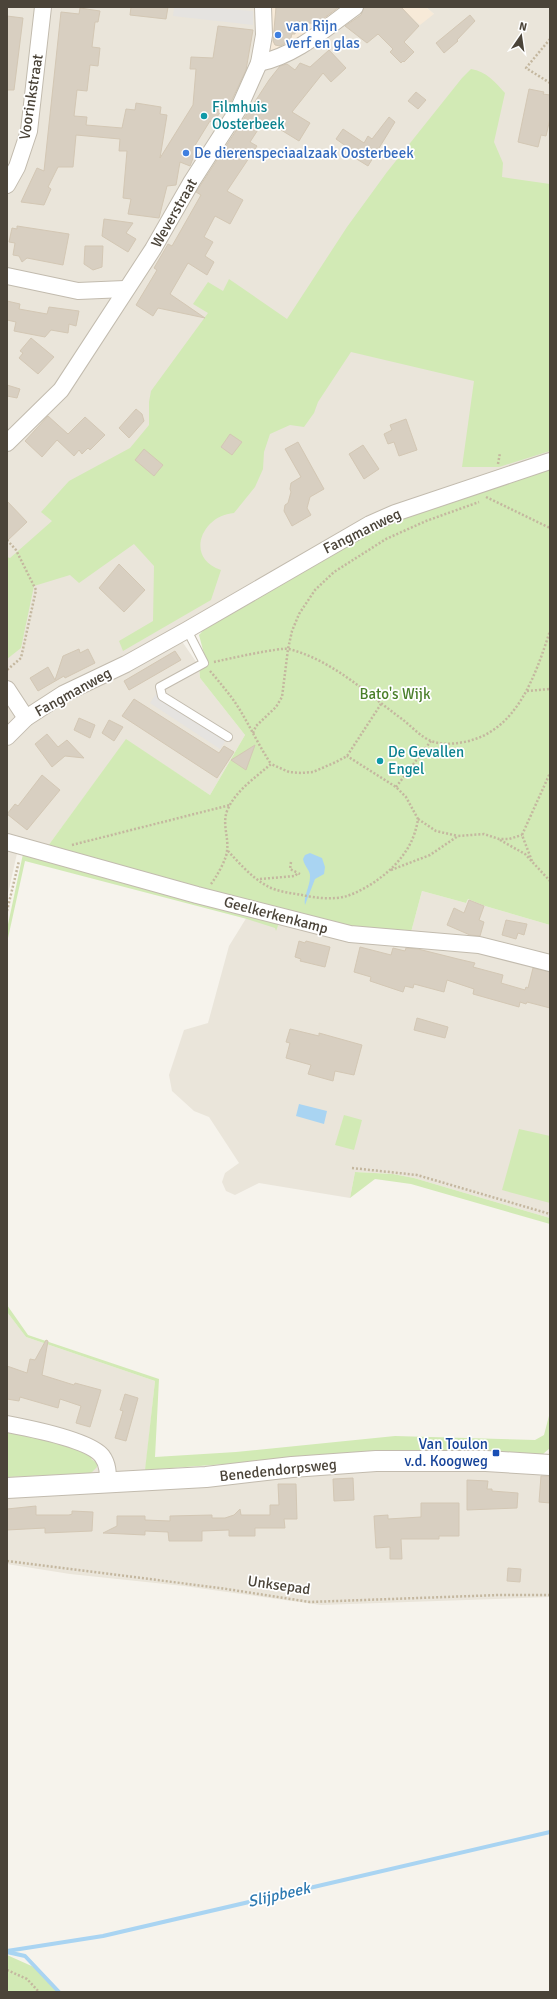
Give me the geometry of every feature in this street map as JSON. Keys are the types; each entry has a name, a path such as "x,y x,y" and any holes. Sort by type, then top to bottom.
{"street":[{"name":"Voorinkstraat","path":"7,185 16,167 29,131 43,7"},
{"name":"Weverstraat","path":"7,443 61,390 125,289 153,249 192,181 239,108 259,63 264,35 260,7"},
{"path":"259,63 272,60 292,51 355,7"},
{"path":"7,276 78,291 125,289"},
{"name":"Fangmanweg","path":"7,737 26,718 63,694 126,664 370,524 395,513 550,461"},
{"path":"7,689 26,718"},
{"name":"Geelkerkenkamp","path":"7,842 197,895 350,934 479,945 550,963"},
{"path":"7,1424 64,1438 90,1448 102,1455 107,1466 108,1483"},
{"name":"Benedendorpsweg","path":"7,1488 206,1477 292,1467 376,1461 486,1461 550,1465"}],"lane":[{"path":"187,630 204,663 160,687 162,696 228,737"}],"path":[{"path":"550,39 526,68 550,83"},
{"path":"478,486 488,499 550,528"},
{"path":"253,733 256,726 276,707 282,697 288,649 299,614 315,590 334,572 386,539 426,521 494,497"},
{"path":"7,540 16,550 36,590 21,658 7,670"},
{"path":"380,704 347,756 326,768 313,772 289,772 271,764 255,740 253,733 232,698 204,663 288,649 321,662 349,677 380,704 431,741 450,745 485,736 507,720 527,691 540,661 550,631"},
{"path":"527,691 550,689"},
{"path":"396,787 431,741"},
{"path":"347,756 396,787 406,797 418,819 436,831 458,836 484,834 499,839 525,854 550,881"},
{"path":"197,895 213,881 228,851 224,822 230,804 241,790 271,764"},
{"path":"499,839 509,839 522,834 550,773"},
{"path":"67,846 230,804"},
{"path":"228,851 259,880 269,887 311,897 346,896 369,886 389,870 403,854 412,839 418,819"},
{"path":"522,834 532,861"},
{"path":"389,870 430,855 458,836"},
{"path":"7,911 22,846"},
{"path":"259,880 295,876 299,873 290,869 291,862"},
{"path":"352,1168 417,1175 550,1214"},
{"name":"Unksepad","path":"7,1561 220,1588 310,1602 500,1595 550,1595"},
{"path":"7,1970 27,1979 39,1992"}],"shaded area":[{"path":"7,7 272,7 267,62 292,55 364,7 399,7 410,15 434,14 426,7 550,7 550,456 7,728"},
{"path":"174,7 205,7 253,11 253,25 173,16"},
{"path":"272,7 364,7 292,55 267,62"},
{"path":"399,7 426,7 434,14 420,25"},
{"path":"181,640 199,666 200,678 245,735 210,795 126,740 45,850 7,839 7,747 27,726 52,707"},
{"path":"156,694 226,740 220,749 150,703"},
{"path":"7,845 18,849 7,898"},
{"path":"422,891 466,903 468,899 485,906 550,925 550,960 410,936"},
{"path":"250,912 470,947 550,966 550,1218 414,1178 393,1174 355,1172 350,1198 259,1183 235,1195 226,1191 222,1182 225,1173 239,1163 209,1117 194,1111 172,1091 169,1075 184,1030 208,1023 229,946"},
{"path":"7,1312 26,1337 155,1381 145,1474 7,1481"},
{"path":"360,1468 550,1471 550,1597 321,1605 184,1586 70,1574 7,1564 7,1494"}],"green space":[{"path":"471,69 486,75 505,93 494,142 503,163 502,177 550,184 550,451 499,467 462,467 474,381 351,352 318,402 314,413 304,427 290,425 270,434 264,452 263,469 255,487 234,513 213,521 206,529 200,547 203,556 210,564 221,570 211,600 123,651 119,641 153,621 154,566 134,544 79,583 70,575 34,586 21,648 7,659 7,557 10,558 52,521 41,512 69,481 130,448 149,425 149,402 151,391 208,313 193,304 208,282 223,291 229,279 287,319 347,227 387,172 462,78"},
{"name":"Bato's Wijk","path":"550,467 550,925 485,906 468,899 466,903 422,891 410,936 369,934 45,850 126,739 210,795 245,735 200,678 199,666 204,654 199,635 211,622 372,529"},
{"path":"23,854 279,923 276,931 275,928 247,919 25,861 8,938 7,956 7,929"},
{"path":"344,1115 362,1120 354,1150 335,1145"},
{"path":"519,1129 550,1136 550,1203 502,1190"},
{"path":"355,1172 393,1174 414,1178 550,1218 550,1224 411,1184 375,1179 350,1198"},
{"path":"7,1305 28,1335 159,1379 155,1457 236,1452 395,1436 535,1440 544,1435 550,1412 550,1448 543,1454 538,1455 397,1451 145,1470 155,1381 26,1337 7,1312"},
{"path":"7,1429 52,1439 93,1456 91,1459 97,1463 97,1467 91,1473 7,1477"},
{"path":"7,1955 36,1968 60,1992 7,1992"}],"water":[{"path":"310,853 322,858 325,867 324,874 315,879 305,905 310,875 303,859 305,855"},
{"path":"299,1104 327,1111 324,1124 296,1116"}],"building":[{"path":"131,7 168,7 166,19 130,15"},
{"path":"276,7 339,7 316,24 297,21 295,34 292,34 290,41 280,46 275,45 273,41"},
{"path":"364,7 401,7 419,26 404,42 414,52 404,62 403,61 401,63 390,52 393,49 378,34 367,43 345,26 361,15"},
{"path":"80,8 100,11 98,22 95,22 92,47 100,48 98,66 90,65 87,91 77,90 74,116 87,117 86,125 122,128 126,109 135,110 136,103 161,107 160,114 167,115 160,158 193,105 196,69 190,69 191,57 213,58 218,26 253,30 246,70 231,102 227,102 213,123 210,121 194,147 197,148 190,166 180,162 176,185 167,186 159,218 128,214 131,199 123,198 127,151 119,151 120,139 76,135 73,167 58,167 48,187 51,189 44,205 21,202 37,168 44,171 61,12 79,14"},
{"path":"470,15 475,21 457,40 458,41 444,53 436,43"},
{"path":"7,16 23,18 14,90 7,90"},
{"path":"329,50 346,68 331,82 323,73 292,112 310,123 299,141 273,125 271,126 263,122 250,142 257,146 227,191 243,200 230,224 215,216 204,237 213,242 205,256 214,262 207,275 188,263 170,294 205,318 158,308 153,316 136,305 157,270 154,268 168,244 172,246 201,195 196,192 269,80 280,66 287,64 295,70 300,63 310,67"},
{"path":"529,89 544,92 543,94 550,95 550,119 546,136 541,135 538,147 518,142"},
{"path":"416,92 426,100 418,109 408,101"},
{"path":"389,117 395,122 368,166 355,158 357,154 336,139 343,129 364,143 368,136 372,139"},
{"path":"104,219 133,223 126,233 136,239 128,252 102,236"},
{"path":"17,226 69,234 63,265 27,258 22,262 19,256 13,255 15,243 9,242 12,228 17,229"},
{"path":"85,246 103,246 102,267 93,270 84,264"},
{"path":"7,301 20,304 19,309 47,314 49,307 79,311 76,326 69,324 68,333 51,330 45,337 14,331 16,322 7,320"},
{"path":"31,338 54,357 38,374 19,358 23,353 20,351"},
{"path":"7,385 20,389 17,398 7,396"},
{"path":"136,409 142,414 144,421 129,438 119,428"},
{"path":"48,416 68,434 85,417 105,435 90,450 88,448 82,454 79,450 74,456 57,440 42,457 25,441"},
{"path":"406,419 417,450 399,456 394,442 388,444 384,434 392,430 390,425"},
{"path":"230,434 242,442 232,455 221,447"},
{"path":"298,442 324,489 310,497 307,508 311,515 292,526 284,511 285,505 288,503 291,492 291,483 301,477 285,449"},
{"path":"363,445 379,469 364,479 349,454"},
{"path":"144,449 163,465 154,476 135,460"},
{"path":"7,501 27,522 7,541"},
{"path":"119,564 145,590 124,612 99,588"},
{"path":"79,649 80,653 88,649 95,663 65,678 64,676 38,691 30,678 48,667 55,680 63,656"},
{"path":"175,651 181,660 129,690 124,681"},
{"path":"134,699 219,753 224,746 234,752 217,778 122,716"},
{"path":"79,718 95,725 90,738 74,730"},
{"path":"109,720 123,727 114,741 102,733"},
{"path":"47,734 58,747 67,740 84,758 65,756 52,767 35,744"},
{"path":"255,745 246,770 231,760"},
{"path":"42,775 60,790 27,830 7,814 15,804 18,806"},
{"path":"469,900 484,906 479,920 484,922 480,936 470,935 447,925 454,908 464,913"},
{"path":"506,920 527,924 524,935 518,933 516,939 502,935"},
{"path":"299,941 305,943 306,941 330,947 325,967 300,961 301,959 295,957"},
{"path":"360,947 391,955 393,948 405,951 406,948 418,949 475,963 473,967 503,975 501,983 525,990 526,987 528,988 533,968 550,972 550,1008 527,1002 526,1004 520,1002 519,1007 473,994 474,989 447,980 444,992 414,984 413,988 405,986 403,992 370,981 371,977 354,972"},
{"path":"417,1018 448,1027 445,1038 414,1030"},
{"path":"290,1029 319,1036 319,1033 362,1045 354,1075 335,1071 333,1081 308,1074 311,1065 286,1058 290,1043 286,1042"},
{"path":"46,1340 48,1341 42,1375 74,1385 75,1383 101,1390 90,1427 76,1423 81,1406 60,1399 58,1408 20,1397 19,1401 7,1399 7,1366 27,1373 30,1359 35,1360"},
{"path":"125,1394 138,1398 126,1441 115,1438 123,1411 120,1410"},
{"path":"541,1476 550,1476 550,1503 539,1502"},
{"path":"353,1478 354,1500 334,1501 333,1479"},
{"path":"467,1480 488,1481 487,1489 492,1489 492,1491 518,1493 517,1508 467,1510"},
{"path":"278,1484 296,1484 297,1519 284,1519 285,1528 255,1528 255,1536 229,1536 229,1530 202,1531 202,1541 169,1541 168,1532 145,1531 145,1535 103,1533 117,1526 117,1516 145,1516 145,1520 170,1521 170,1516 212,1515 212,1518 225,1518 234,1515 240,1509 241,1515 270,1515 270,1505 279,1505"},
{"path":"421,1503 459,1503 459,1536 439,1536 439,1539 401,1539 402,1559 390,1559 390,1547 376,1548 374,1516 388,1515 388,1519 421,1517"},
{"path":"36,1506 36,1515 69,1515 72,1514 72,1511 93,1512 92,1531 45,1533 45,1528 7,1530 7,1509"},
{"path":"508,1568 521,1569 520,1582 507,1581"}],"waterway":[{"name":"Slijpbeek","path":"7,1951 103,1936 550,1832"},
{"name":"Slijpbeek","path":"7,1952 25,1956 59,1992"}],"place":[{"name":"van Rijn verf en glas","path":"278,35"},
{"name":"Filmhuis Oosterbeek","path":"204,116"},
{"name":"De dierenspeciaalzaak Oosterbeek","path":"186,153"},
{"name":"De Gevallen Engel","path":"380,761"},
{"name":"Van Toulon v.d. Koogweg","path":"496,1453"}]}
